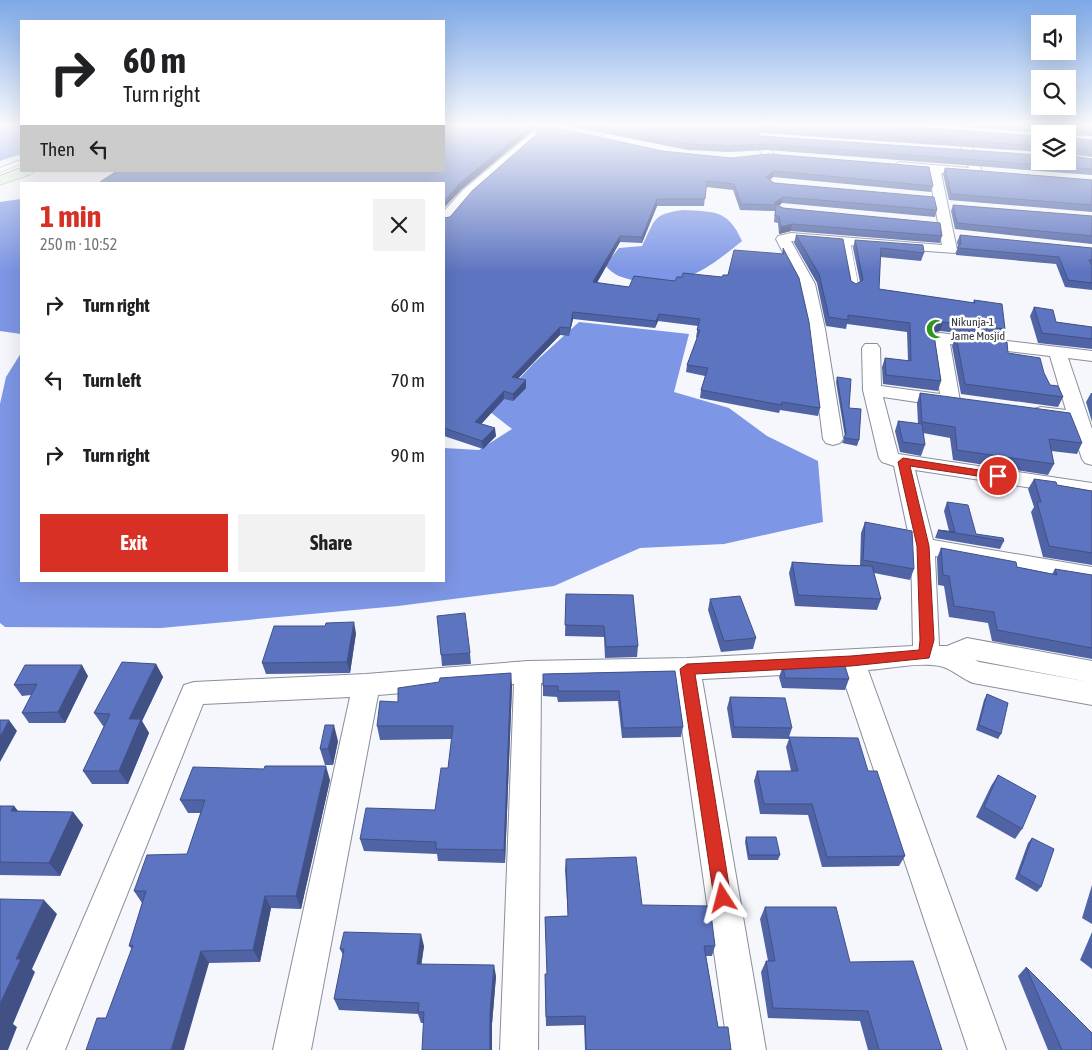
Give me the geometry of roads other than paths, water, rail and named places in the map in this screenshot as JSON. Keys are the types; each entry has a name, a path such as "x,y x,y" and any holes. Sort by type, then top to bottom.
{"main road":[{"path":"2,178 16,174"}],"street":[{"path":"445,218 467,193 489,174"},
{"path":"833,439 817,329 807,284 783,239 791,237 950,250 942,227 935,174"},
{"path":"937,200 960,206"},
{"path":"942,227 966,237"},
{"path":"952,401 940,338 1092,356"},
{"path":"871,348 872,390 889,458 903,462 1092,490"},
{"path":"1057,352 1092,459"},
{"path":"872,390 971,403"},
{"path":"1019,410 1077,417"},
{"path":"903,462 923,546 927,640 937,656 972,672 1092,694"},
{"path":"923,546 1092,576"},
{"path":"46,1050 194,693 366,685 528,672 687,669 937,656 967,648 1092,672"},
{"path":"851,661 987,1050"},
{"path":"687,669 747,1050"},
{"path":"519,1050 528,672"},
{"path":"292,1050 366,685"}],"lane":[{"path":"846,241 855,289"}],"water":[{"path":"20,199 20,334 0,331 0,202"},
{"path":"683,210 719,214 731,223 742,241 718,260 693,275 666,283 635,281 615,274 605,265 619,248 642,246 652,225 659,217"},
{"path":"579,322 689,334 674,392 729,408 767,436 818,461 823,522 724,544 640,548 554,586 398,606 161,628 5,627 0,623 0,404 6,377 20,355 20,582 445,582 445,448 479,450 512,429 489,411 534,363"}],"place":[{"name":"Nikunja-1 Jame Mosjid","path":"936,329"}]}
